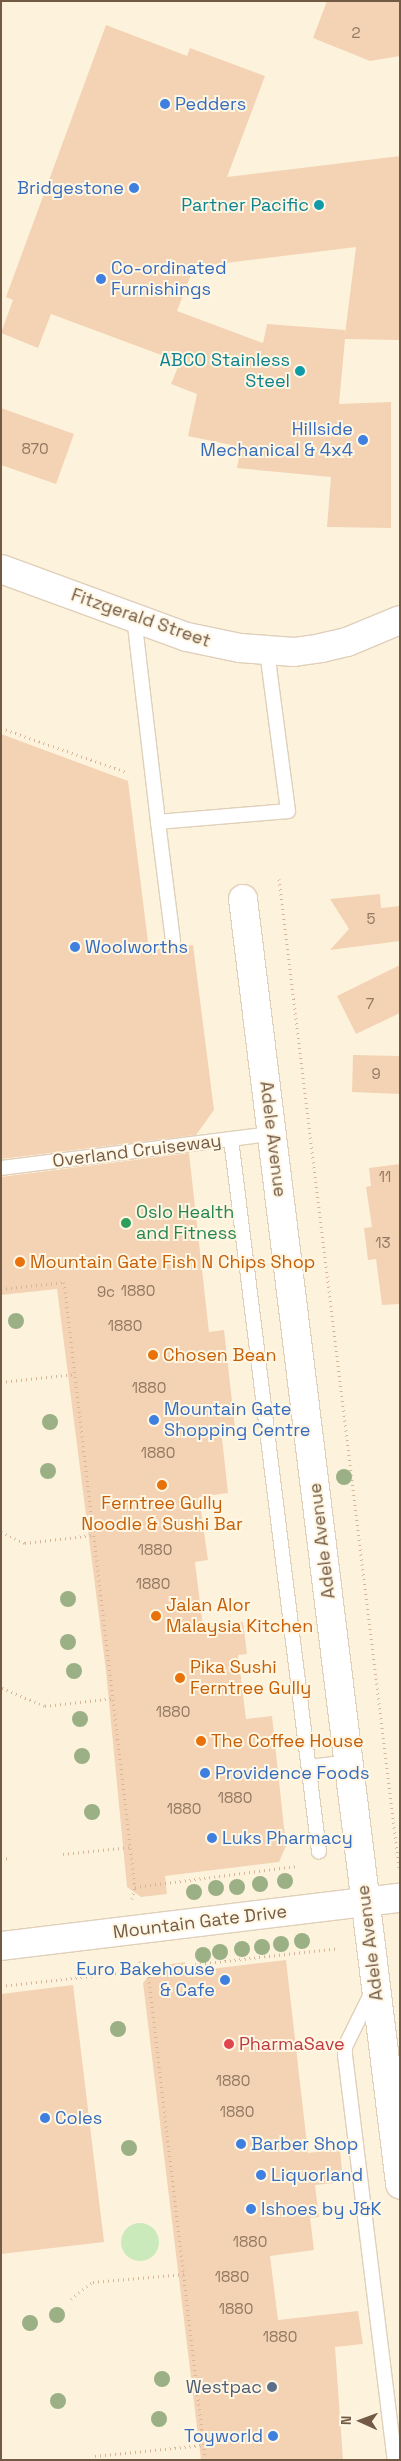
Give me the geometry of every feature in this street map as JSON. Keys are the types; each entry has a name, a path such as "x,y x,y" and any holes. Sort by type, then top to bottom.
{"street":[{"name":"Fitzgerald Street","path":"1,569 212,644 267,651 294,652 348,642 400,620"},
{"name":"Adele Avenue","path":"243,899 400,2184"},
{"name":"Mountain Gate Drive","path":"1,1946 400,1898"}],"lane":[{"path":"134,617 172,941"},
{"path":"158,822 288,811 267,651"},
{"name":"Overland Cruiseway","path":"1,1168 272,1134"},
{"path":"231,1139 320,1852"},
{"path":"309,1767 349,1762"},
{"path":"375,1984 345,2047 395,2460"}],"path":[{"path":"1,728 153,782"},
{"path":"279,879 399,1868"},
{"path":"1,1289 64,1282 115,1698 135,1887 133,1902"},
{"path":"1,1382 75,1374"},
{"path":"1,1532 25,1543 94,1535"},
{"path":"2,1688 45,1706 115,1698"},
{"path":"63,1854 131,1847"},
{"path":"1,1859 11,1858"},
{"path":"135,1887 301,1866"},
{"path":"1,1986 148,1972 349,1947"},
{"path":"148,1972 205,2460"},
{"path":"71,2299 92,2282 184,2274"},
{"path":"95,2456 204,2445"}],"green space":[{"path":"140,2223 154,2228 159,2242 154,2256 140,2261 126,2256 121,2242 126,2228"}],"building":[{"path":"327,1 400,1 400,56 370,61 313,38"},
{"path":"106,25 187,56 190,48 265,76 227,177 400,156 400,340 345,339 339,404 391,402 391,528 327,527 331,477 237,468 241,447 188,436 197,394 171,384 180,362 51,314 38,348 1,333 13,300 6,297","holes":["356,247 346,330 267,324 263,343 177,311 194,267"]},
{"path":"1,408 74,434 56,484 1,465"},
{"name":"Woolworths","path":"1,734 128,781 149,950 193,945 214,1110 196,1135 1,1159"},
{"path":"380,894 381,908 400,906 400,941 330,950 349,929 330,899"},
{"path":"400,965 400,1013 356,1034 337,996"},
{"path":"353,1055 400,1056 400,1094 352,1092"},
{"path":"189,1153 209,1332 224,1330 235,1428 221,1429 228,1493 199,1497 208,1560 195,1562 203,1627 243,1622 247,1654 238,1655 246,1719 272,1716 286,1846 279,1862 165,1876 167,1894 141,1897 127,1887 106,1671 57,1289 1,1295 1,1177"},
{"path":"400,1164 400,1304 382,1305 376,1259 368,1260 364,1228 372,1227 366,1187 371,1186 369,1168"},
{"path":"286,1960 308,2153 340,2149 343,2182 315,2185 319,2217 310,2218 314,2250 270,2256 278,2320 358,2311 363,2344 335,2347 343,2460 201,2460 143,1983 157,1966 185,1962 186,1972"},
{"name":"Coles","path":"73,1985 104,2242 1,2254 1,1994"}],"place":[{"name":"Pedders","path":"165,104"},
{"name":"Bridgestone","path":"134,188"},
{"name":"Partner Pacific","path":"319,205"},
{"name":"Co-ordinated Furnishings","path":"101,279"},
{"name":"ABCO Stainless Steel","path":"300,371"},
{"name":"Hillside Mechanical & 4x4","path":"363,440"},
{"name":"Woolworths","path":"75,947"},
{"name":"Oslo Health and Fitness","path":"126,1223"},
{"name":"Mountain Gate Fish N Chips Shop","path":"20,1262"},
{"name":"Chosen Bean","path":"153,1355"},
{"name":"Mountain Gate Shopping Centre","path":"154,1420"},
{"name":"Ferntree Gully Noodle & Sushi Bar","path":"162,1485"},
{"name":"Jalan Alor Malaysia Kitchen","path":"156,1616"},
{"name":"Pika Sushi Ferntree Gully","path":"180,1678"},
{"name":"The Coffee House","path":"201,1741"},
{"name":"Providence Foods","path":"205,1773"},
{"name":"Luks Pharmacy","path":"212,1838"},
{"name":"Euro Bakehouse & Cafe","path":"225,1980"},
{"name":"PharmaSave","path":"229,2044"},
{"name":"Coles","path":"45,2118"},
{"name":"Barber Shop","path":"241,2144"},
{"name":"Liquorland","path":"261,2175"},
{"name":"Ishoes by J&K","path":"251,2209"},
{"name":"Westpac","path":"272,2387"},
{"name":"Toyworld","path":"273,2436"}]}
